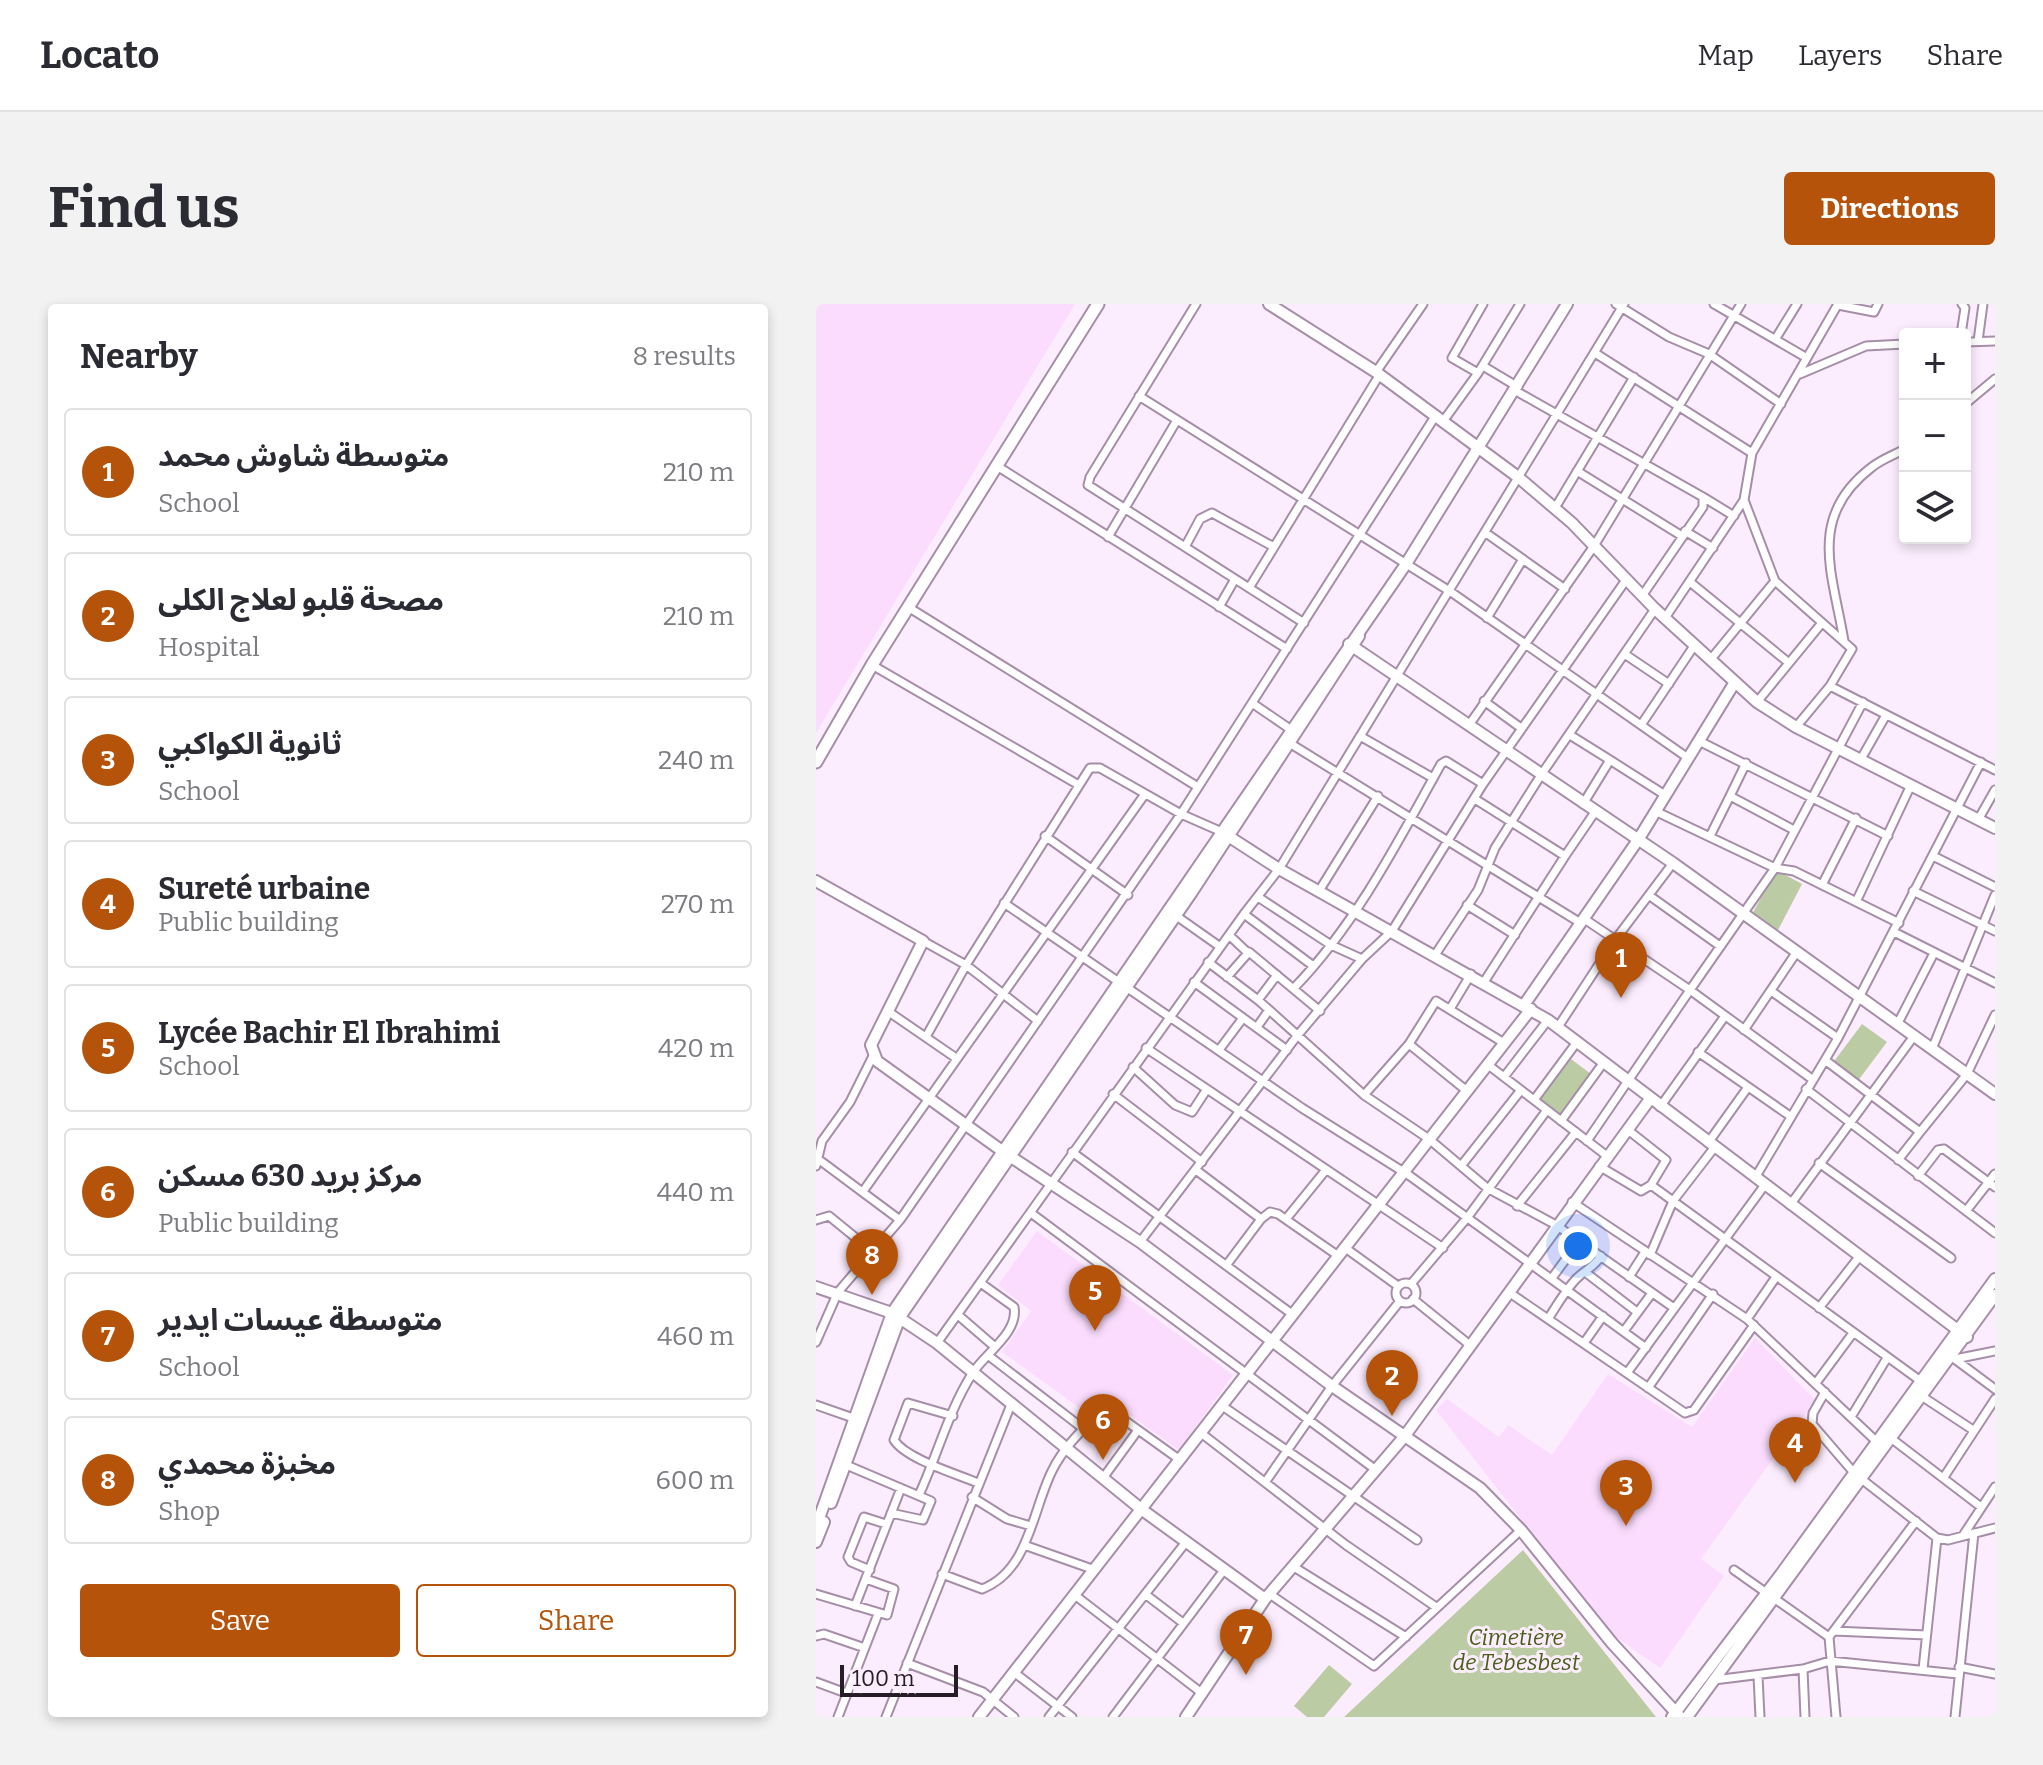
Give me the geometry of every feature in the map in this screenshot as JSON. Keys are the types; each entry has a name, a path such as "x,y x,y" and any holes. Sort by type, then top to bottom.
{"main road":[{"path":"816,754 882,640 1092,304"},
{"path":"816,762 872,665 1098,304"}],"street":[{"path":"1196,304 1088,481 1090,487 1304,623"},
{"path":"1269,304 1378,373 1518,477 1555,508 1655,609 1757,702 1796,727 1995,828"},
{"path":"1249,588 1423,304"},
{"path":"1483,304 1452,358 1517,389 1734,516"},
{"path":"816,1342 838,1292 900,1220 1128,895 1361,536 1440,418 1480,369 1520,304"},
{"path":"816,1542 818,1526 896,1315 1291,744 1351,645 1517,389 1567,304"},
{"path":"1714,304 1807,358"},
{"path":"1469,725 1594,546 1741,304"},
{"path":"1776,338 1797,304"},
{"path":"1665,618 1744,500 1752,453 1838,305 1874,312 1878,304"},
{"path":"1962,304 1965,308 1962,328"},
{"path":"1978,341 1983,304"},
{"path":"937,1343 982,1284 1050,1182 1219,946 1279,869 1395,676 1451,592 1595,353 1620,305 1669,337 1709,354 1781,404"},
{"path":"1971,342 1995,341"},
{"path":"1798,374 1866,346 1899,344"},
{"path":"1595,353 1752,453"},
{"path":"1555,508 1634,377"},
{"path":"1970,400 1995,379"},
{"path":"1139,396 1451,592 1688,758"},
{"path":"1108,537 1177,420"},
{"path":"1844,641 1827,550 1828,531 1839,506 1864,474 1899,453"},
{"path":"997,466 1287,649"},
{"path":"1577,471 1683,534 1713,548"},
{"path":"1642,596 1703,507 1703,497"},
{"path":"1744,500 1775,581 1852,649 1830,686 1796,727"},
{"path":"1185,547 1200,519 1212,513 1274,547"},
{"path":"1486,533 1565,589"},
{"path":"1487,618 1523,559"},
{"path":"1219,607 1235,579"},
{"path":"1140,1242 1297,1036 1362,959 1392,931 1483,784 1626,580"},
{"path":"1711,659 1775,581"},
{"path":"1690,582 1789,663"},
{"path":"908,607 1198,787"},
{"path":"1435,955 1478,890 1487,866 1541,775 1655,609"},
{"path":"1757,702 1821,624"},
{"path":"1351,645 1673,863 1995,1094"},
{"path":"1123,985 1175,915 1290,729 1351,645"},
{"path":"1641,725 1694,646"},
{"path":"1626,655 1669,684"},
{"path":"872,665 1077,784"},
{"path":"979,1717 1504,1043 1581,920 1638,840 1735,682"},
{"path":"1830,686 1995,770"},
{"path":"1484,701 1521,728"},
{"path":"1587,1141 1775,868 1836,747 1863,702"},
{"path":"1252,703 1290,729"},
{"path":"1861,759 1886,715"},
{"path":"1570,735 1665,795"},
{"path":"1360,736 1433,778"},
{"path":"1699,741 1888,836"},
{"path":"1291,744 1487,866 1615,940 1812,1079"},
{"path":"1583,804 1610,760"},
{"path":"1294,988 1355,911 1446,761 1483,784"},
{"path":"1627,1373 1724,1239 1759,1182 1790,1116 1838,1038 1981,762"},
{"path":"1710,836 1746,763"},
{"path":"927,1035 966,965 1077,784 1090,768 1095,767 1226,835 1279,869 1471,974 1548,1020 1963,1334"},
{"path":"1856,902 1911,785"},
{"path":"1978,820 1995,790"},
{"path":"864,1190 1145,794"},
{"path":"1319,891 1378,796"},
{"path":"1730,796 1794,830"},
{"path":"1475,799 1565,856"},
{"path":"1655,811 1775,868 1794,871 1899,923"},
{"path":"1484,982 1595,812"},
{"path":"1822,885 1856,818"},
{"path":"1045,836 1128,895"},
{"path":"1933,856 1995,887"},
{"path":"1558,1027 1615,940 1673,863"},
{"path":"816,881 966,965 1038,1021"},
{"path":"1913,891 1995,931"},
{"path":"1932,1049 1995,895"},
{"path":"1650,896 1720,946"},
{"path":"1258,897 1331,945 1362,959"},
{"path":"1004,903 1403,1172 1529,1260 1646,1348"},
{"path":"1467,905 1515,935"},
{"path":"1244,914 1312,965"},
{"path":"1175,915 1219,946"},
{"path":"1894,932 1995,983"},
{"path":"1229,935 1320,1011"},
{"path":"900,1220 864,1190 817,1162 822,1141 850,1102 873,1056 871,1045 923,941"},
{"path":"1227,977 1247,952"},
{"path":"1744,1030 1796,953"},
{"path":"1897,1025 1934,953"},
{"path":"1208,962 1258,1000 1364,1095 1429,1139 1487,1188 1556,1225 1674,1308"},
{"path":"1450,1009 1471,974"},
{"path":"1258,1000 1277,975"},
{"path":"1194,982 1287,1050"},
{"path":"1771,991 1838,1038"},
{"path":"1364,1095 1409,1044 1436,1001 1504,1043"},
{"path":"1257,1027 1269,1010"},
{"path":"889,1012 927,1035 956,1058"},
{"path":"1898,1160 1967,1074 1995,1015"},
{"path":"1660,1107 1725,1016"},
{"path":"1219,1050 1243,1018"},
{"path":"1504,1077 1548,1020"},
{"path":"1790,1205 1914,1036"},
{"path":"1534,1100 1577,1042"},
{"path":"1409,1044 1467,1091"},
{"path":"1146,1048 1443,1248"},
{"path":"1698,1052 1790,1116"},
{"path":"873,1056 928,1100 1140,1242 1332,1386 1480,1488 1521,1530 1675,1716 1858,1477 1892,1439 1954,1358 1963,1334"},
{"path":"1825,1060 1920,1132"},
{"path":"1561,1121 1604,1062"},
{"path":"1487,1064 1607,1156"},
{"path":"1133,1067 1175,1105 1192,1112 1207,1089"},
{"path":"1629,1277 1648,1254 1673,1201 1748,1087"},
{"path":"1806,1089 1995,1233"},
{"path":"1461,1166 1521,1090"},
{"path":"1113,1094 1202,1162"},
{"path":"1186,1717 1268,1597 1404,1437 1510,1293 1529,1260 1650,1099"},
{"path":"1228,1263 1261,1219 1270,1212 1398,1286 1411,1284 1467,1218 1547,1110"},
{"path":"1599,1166 1641,1191 1651,1185 1666,1160 1628,1130"},
{"path":"1517,1206 1576,1132"},
{"path":"1918,1176 1938,1150 1944,1149 1992,1184"},
{"path":"1072,1152 1228,1263 1292,1314"},
{"path":"1819,1163 1951,1258"},
{"path":"1196,1170 1261,1219"},
{"path":"1286,1219 1325,1171"},
{"path":"1966,1211 1992,1184 1995,1174"},
{"path":"1651,1185 1922,1382"},
{"path":"1572,1202 1751,1322 1877,1442"},
{"path":"1031,1213 1249,1371 1376,1470"},
{"path":"816,1220 829,1216 872,1251"},
{"path":"1552,1278 1579,1241"},
{"path":"1548,1319 1567,1290 1601,1256"},
{"path":"1819,1308 1859,1257"},
{"path":"1585,1272 1637,1312"},
{"path":"1510,1293 1689,1414 1751,1322 1776,1277"},
{"path":"1984,1312 1995,1279"},
{"path":"919,1495 972,1372 989,1356 1014,1320 1015,1311 982,1284"},
{"path":"1411,1284 1415,1290 1413,1299"},
{"path":"1398,1286 1396,1296 1400,1301"},
{"path":"816,1287 838,1292 896,1315 937,1343 1141,1509 1224,1570 1371,1667 1377,1665 1521,1530"},
{"path":"1624,1331 1652,1293"},
{"path":"1648,1388 1713,1294"},
{"path":"1858,1477 1877,1442 1922,1382 1984,1312 1995,1295"},
{"path":"1266,1481 1332,1386 1400,1301 1413,1299 1471,1346"},
{"path":"958,1315 995,1347"},
{"path":"1584,1343 1603,1316"},
{"path":"1816,1383 1853,1333"},
{"path":"1954,1358 1995,1351"},
{"path":"989,1356 1085,1430"},
{"path":"1851,1417 1887,1358"},
{"path":"1954,1358 1995,1389"},
{"path":"1825,1392 1813,1413 1812,1424 1858,1477 1937,1538 1948,1540 1995,1528"},
{"path":"1923,1397 1973,1430"},
{"path":"1944,1477 1995,1399"},
{"path":"886,1717 1012,1402"},
{"path":"953,1416 920,1404 905,1405 894,1440 898,1446 933,1465 978,1483"},
{"path":"816,1405 857,1420"},
{"path":"1221,1405 1417,1540"},
{"path":"942,1574 982,1589 1001,1579 1013,1566 1024,1545 1053,1469 1067,1448 1109,1409 1180,1460"},
{"path":"1103,1478 1138,1430"},
{"path":"1201,1433 1327,1527 1346,1545 1436,1607"},
{"path":"1892,1439 1981,1507"},
{"path":"842,1463 931,1501 925,1519 891,1513"},
{"path":"1964,1534 1995,1487"},
{"path":"855,1606 901,1488"},
{"path":"972,1497 1007,1519 1031,1526"},
{"path":"870,1570 851,1562 848,1557 864,1517 886,1524"},
{"path":"1836,1717 1830,1661 1831,1634 1916,1521"},
{"path":"1955,1717 1974,1533"},
{"path":"1923,1669 1937,1538"},
{"path":"1049,1717 1186,1542"},
{"path":"1024,1545 1095,1570"},
{"path":"1294,1567 1406,1637"},
{"path":"1113,1717 1224,1570"},
{"path":"1734,1570 1831,1634 1926,1635"},
{"path":"816,1594 878,1614 890,1612 896,1591 866,1579"},
{"path":"1145,1594 1183,1623"},
{"path":"1687,1717 1771,1594"},
{"path":"1076,1596 1203,1694"},
{"path":"838,1717 862,1647 878,1614"},
{"path":"816,1636 824,1634 862,1647"},
{"path":"1714,1680 1803,1669 1830,1661 1995,1674"},
{"path":"907,1663 979,1691 1014,1717"},
{"path":"1803,1669 1805,1717"},
{"path":"1015,1673 1072,1717"},
{"path":"1758,1676 1760,1717"},
{"path":"816,1682 846,1693"}],"shaded area":[{"path":"816,304 1075,304 816,733"},
{"path":"1037,1231 1233,1375 1179,1450 1106,1398 1091,1416 1002,1352 1031,1311 998,1285"},
{"path":"1755,1338 1815,1400 1701,1559 1724,1576 1660,1668 1610,1633 1436,1410 1447,1399 1499,1437 1508,1425 1552,1455 1608,1374 1692,1427"}],"green space":[{"path":"1776,870 1802,884 1777,932 1750,918"},
{"path":"1862,1024 1887,1042 1857,1082 1832,1064"},
{"path":"1571,1059 1591,1074 1559,1116 1539,1101"},
{"name":"Cimetière de Tebesbest","path":"1523,1550 1656,1717 1344,1717"},
{"path":"1329,1665 1352,1684 1324,1717 1307,1717 1294,1706"}],"place":[{"name":"متوسطة شاوش محمد","path":"1621,998"},
{"name":"مخبزة محمدي","path":"872,1295"},
{"name":"Lycée Bachir El Ibrahimi","path":"1095,1331"},
{"name":"مصحة قلبو لعلاج الكلى","path":"1392,1416"},
{"name":"مركز بريد 630 مسكن","path":"1103,1460"},
{"name":"Sureté urbaine","path":"1795,1483"},
{"name":"ثانوية الكواكبي","path":"1626,1526"},
{"name":"متوسطة عيسات ايدير","path":"1246,1675"}]}
